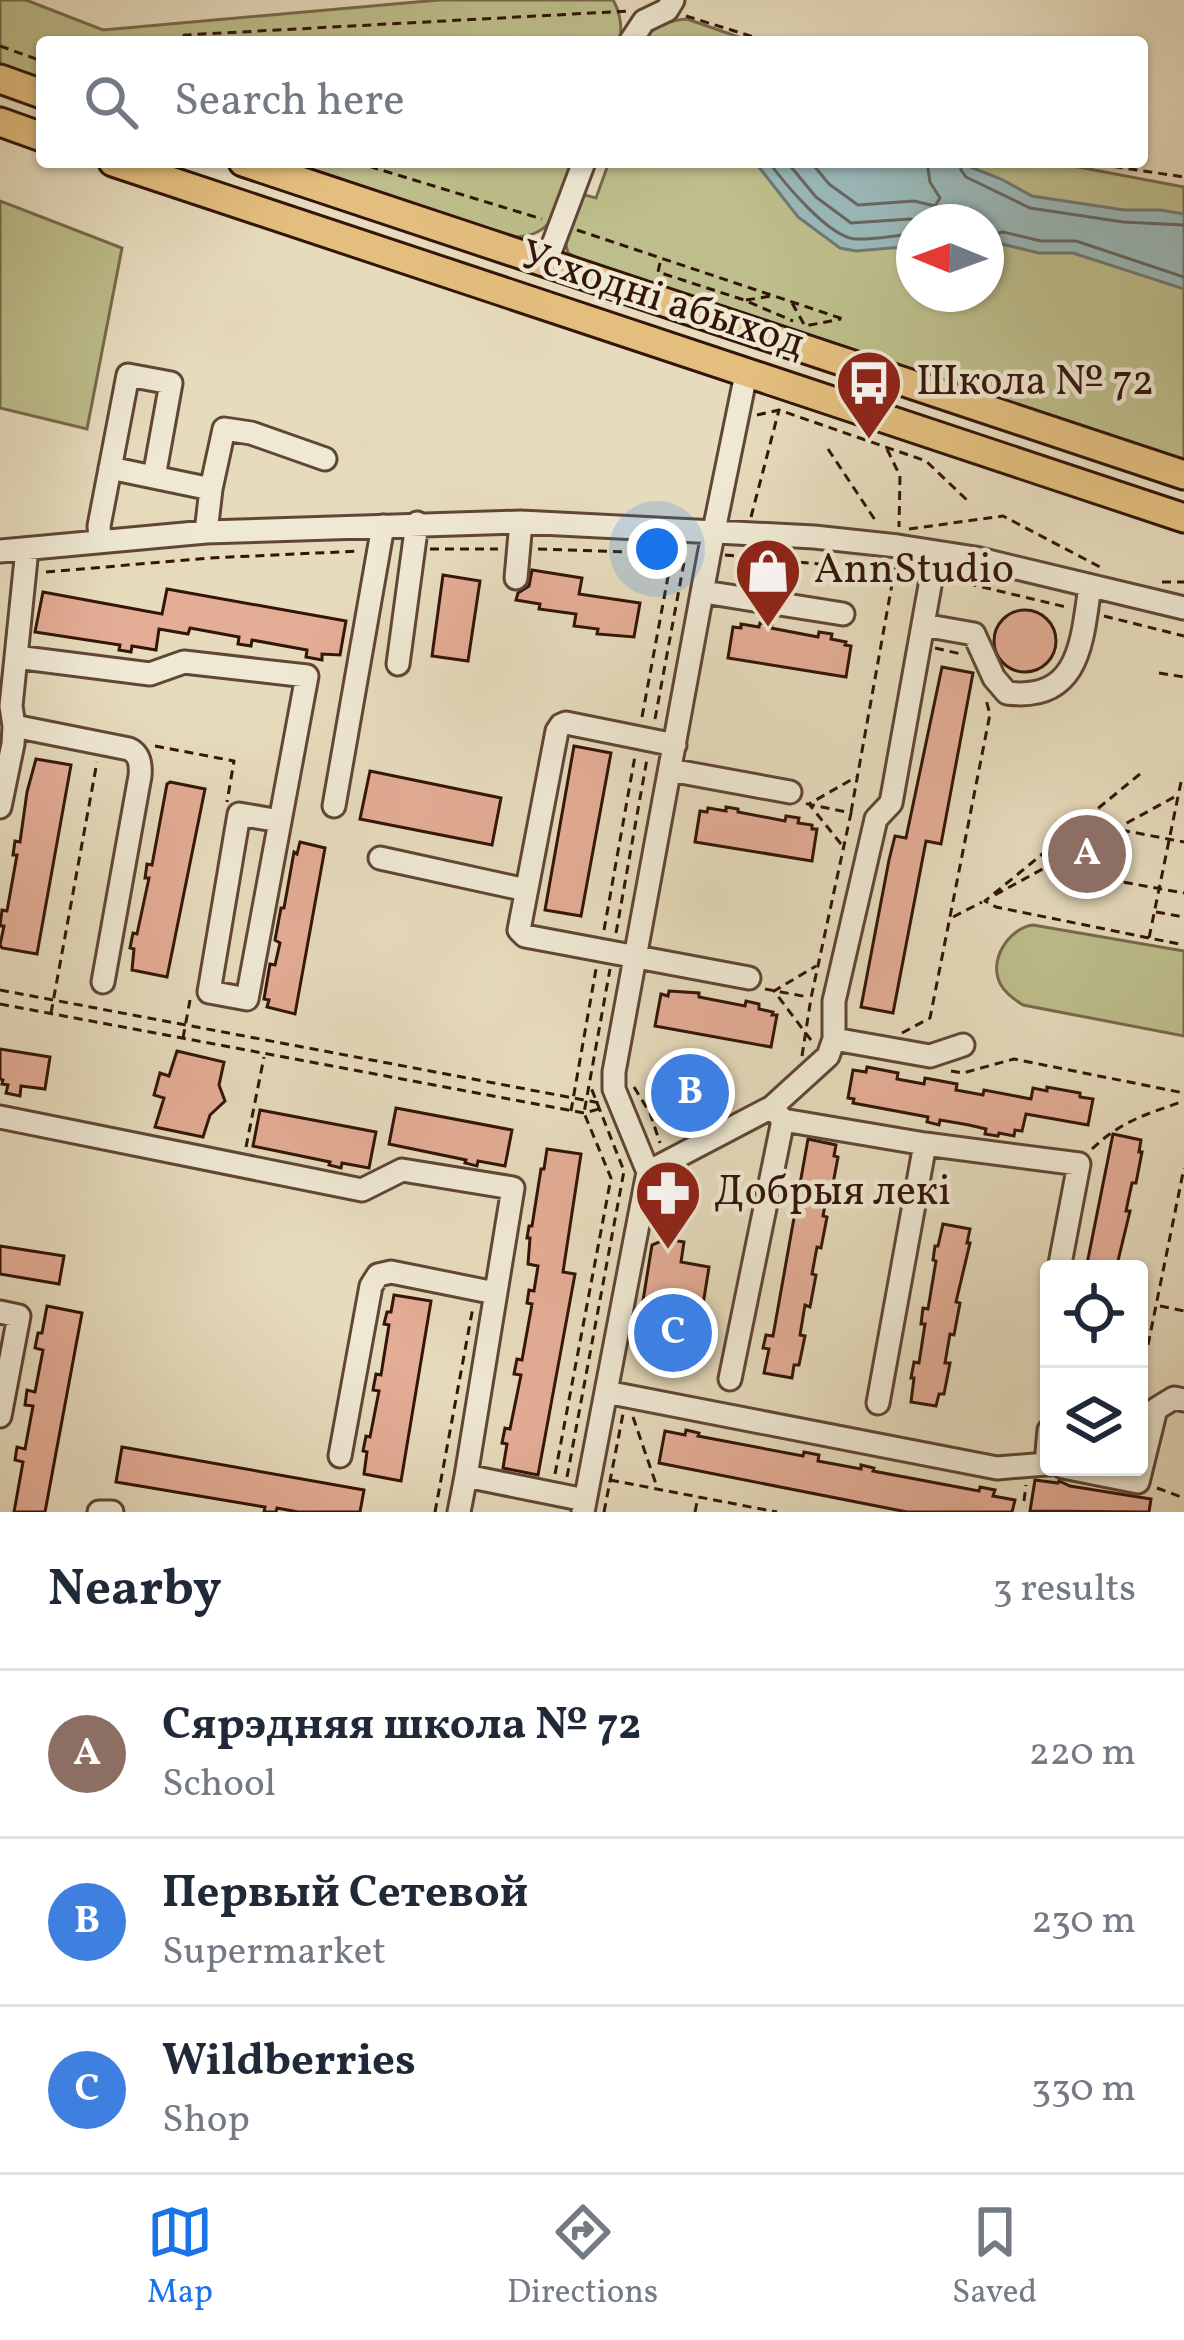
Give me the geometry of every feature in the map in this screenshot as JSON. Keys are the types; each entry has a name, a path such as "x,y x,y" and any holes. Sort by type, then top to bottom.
{"main road":[{"path":"0,79 36,92"},
{"path":"0,122 36,135"},
{"name":"Усходні абыход","path":"131,168 1184,518"},
{"name":"Усходні абыход","path":"261,168 1184,476"}],"lane":[{"path":"634,36 644,21 670,5"},
{"path":"545,263 582,168"},
{"path":"466,1476 571,1500 616,1394 648,1172 613,1084 746,374"},
{"path":"100,541 128,375 171,383 154,477"},
{"path":"206,532 224,429 325,460"},
{"path":"110,468 211,489"},
{"path":"516,578 521,521"},
{"path":"0,551 206,532 521,521 715,543 814,537 936,552 1099,578 1184,608"},
{"path":"398,664 417,524"},
{"path":"334,806 383,526"},
{"path":"0,807 14,726 11,706 27,549"},
{"path":"730,1379 778,1114 831,1047 834,1000 876,820 891,803 928,626 936,552"},
{"path":"928,626 974,634 994,678 1007,694 1026,696 1050,690 1070,671 1082,644 1099,578"},
{"path":"704,592 842,614"},
{"path":"16,657 150,674 184,662 307,676 247,999 209,992 239,814 280,821"},
{"path":"675,745 561,725 519,927 525,936 749,978"},
{"path":"14,726 129,749 138,757 140,776 103,982"},
{"path":"670,770 790,792"},
{"path":"380,858 526,890"},
{"path":"831,1047 878,1047 930,1056 963,1045"},
{"path":"648,1172 730,1128 778,1114 925,1144 1079,1164 1061,1260"},
{"path":"0,1117 362,1190 402,1170 513,1188 486,1292 459,1512"},
{"path":"878,1403 925,1144"},
{"path":"340,1456 371,1286 378,1275 391,1272 486,1292"},
{"path":"0,1312 19,1316 0,1416"},
{"path":"616,1394 998,1468 1040,1466"},
{"path":"1108,1476 1138,1482 1156,1409 1174,1398 1184,1400"},
{"path":"99,1512 112,1512"}],"path":[{"path":"670,5 754,36"},
{"path":"183,36 627,11"},
{"path":"0,46 36,59"},
{"path":"375,168 553,222"},
{"path":"1124,168 1184,177"},
{"path":"567,227 843,319 804,329 744,300 658,272 660,260"},
{"path":"744,300 773,295"},
{"path":"790,300 804,329"},
{"path":"749,524 780,401"},
{"path":"744,418 779,410 926,461 969,502"},
{"path":"886,447 900,476 899,539"},
{"path":"827,449 877,524"},
{"path":"899,530 1003,516 1099,578"},
{"path":"715,543 926,575"},
{"path":"412,549 686,554 653,732"},
{"path":"26,573 378,550"},
{"path":"640,729 673,554"},
{"path":"798,1084 897,554"},
{"path":"942,578 1184,636"},
{"path":"1147,582 1184,582"},
{"path":"928,626 932,647 973,656"},
{"path":"1159,673 1184,677"},
{"path":"878,1047 930,1018 990,714 986,698"},
{"path":"571,1500 611,1178 584,1113 638,743"},
{"path":"138,757 155,746 234,761 226,805"},
{"path":"571,1111 650,746"},
{"path":"51,1014 97,759"},
{"path":"985,901 1140,774"},
{"path":"843,847 809,804 858,776"},
{"path":"1149,938 1180,782"},
{"path":"950,919 1178,795"},
{"path":"850,813 876,820"},
{"path":"1116,829 1184,842"},
{"path":"1046,868 1184,893"},
{"path":"985,901 1184,945"},
{"path":"1154,911 1184,917"},
{"path":"818,964 774,991 806,1035 831,1047"},
{"path":"0,990 614,1106"},
{"path":"183,1040 190,1003"},
{"path":"0,1004 571,1111 599,1109"},
{"path":"243,1165 264,1055"},
{"path":"944,1069 963,1073 1014,1059 1184,1093"},
{"path":"629,1078 650,1113 659,1142"},
{"path":"571,1500 624,1171 589,1083"},
{"path":"1079,1164 1111,1130 1184,1101"},
{"path":"650,1113 730,1128"},
{"path":"1144,1368 1184,1168"},
{"path":"435,1512 486,1292"},
{"path":"1158,1306 1184,1311"},
{"path":"616,1394 658,1489"},
{"path":"610,1480 777,1512"},
{"path":"1138,1482 1184,1498"},
{"path":"695,1512 698,1497"}],"green space":[{"path":"0,0 26,0 103,30 439,0 613,0 621,36 36,36 36,84 0,69"},
{"path":"687,19 736,36 646,36"},
{"path":"289,168 575,168 551,221 531,235 517,237"},
{"path":"607,168 1084,168 1184,187 1184,461 582,261 568,253 564,238 581,194 596,198"},
{"path":"0,201 122,248 87,429 0,408"},
{"path":"1033,925 1184,951 1184,1036 1023,1005 1014,999 997,976 999,956 1016,932"}],"water":[{"path":"760,168 973,168 1032,196 1184,214 1184,289 1073,253 1039,253 1004,244 1004,204 896,204 896,248 840,248 798,217"}],"building":[{"path":"532,570 582,578 579,594 640,603 634,637 597,634 598,629 574,626 576,614 516,600 529,586"},
{"path":"443,575 480,581 468,661 432,656"},
{"path":"167,589 346,621 340,655 322,654 322,660 306,657 307,650 252,640 251,646 238,644 239,637 190,628 188,634 159,629 156,650 132,646 131,652 119,650 120,645 35,632 43,592 162,614"},
{"path":"1025,610 1047,619 1056,641 1047,663 1025,672 1003,663 994,641 1003,619"},
{"path":"760,623 818,637 819,632 832,634 831,639 846,642 851,646 846,677 728,658 733,627 759,627"},
{"path":"942,667 973,673 941,844 926,841 893,1013 861,1007 889,860 895,836 906,838"},
{"path":"574,746 611,753 581,916 545,910"},
{"path":"36,759 71,765 37,954 0,945 2,910 7,911 17,855 13,855 15,841 20,842"},
{"path":"370,771 501,798 492,845 360,819"},
{"path":"170,782 205,789 167,977 132,970 134,949 130,948"},
{"path":"726,807 785,821 786,816 799,818 798,823 812,825 817,829 812,861 695,842 700,811 726,811"},
{"path":"300,842 325,848 295,1014 267,1007 269,1000 264,999 270,964 275,965 280,943 275,940 281,908"},
{"path":"669,991 699,993 699,997 745,1006 746,1001 759,1004 759,1009 777,1015 771,1047 655,1026 661,994 668,996"},
{"path":"0,1049 50,1057 45,1089 21,1086 20,1096 6,1093 8,1085 0,1079"},
{"path":"177,1051 224,1062 219,1085 225,1101 210,1115 203,1137 155,1127 164,1098 154,1095 160,1073 169,1076"},
{"path":"683,1061 724,1068 716,1113 649,1101 652,1081"},
{"path":"867,1067 898,1073 897,1079 924,1084 925,1078 983,1095 984,1090 1031,1099 1033,1088 1047,1091 1047,1087 1080,1093 1080,1097 1093,1099 1088,1125 1026,1114 1022,1131 998,1136 969,1125 940,1120 939,1125 927,1122 928,1117 853,1103 848,1098 853,1070 866,1072"},
{"path":"396,1108 512,1130 505,1166 478,1161 477,1166 389,1144"},
{"path":"260,1110 376,1132 369,1168 342,1163 341,1168 253,1146"},
{"path":"1113,1134 1141,1140 1118,1260 1088,1260"},
{"path":"808,1139 836,1145 834,1156 838,1157 832,1189 828,1189 821,1248 817,1247 810,1307 805,1305 799,1365 794,1365 792,1378 764,1373 769,1349 763,1348 766,1335 773,1336"},
{"path":"547,1149 581,1154 563,1272 575,1274 538,1475 503,1468 507,1444 502,1443 505,1428 510,1429 521,1375 514,1374 517,1359 522,1360 532,1304 527,1303 529,1290 534,1291 538,1266 528,1264 527,1238"},
{"path":"943,1224 970,1229 970,1243 945,1363 950,1363 944,1394 939,1394 936,1406 911,1402 911,1378 914,1362 919,1363 923,1308 928,1309 935,1246"},
{"path":"666,1239 684,1242 681,1262 709,1267 701,1317 688,1316 681,1358 635,1350 652,1245"},
{"path":"0,1246 64,1256 59,1284 0,1274"},
{"path":"394,1295 431,1301 401,1481 364,1474 367,1452 363,1451 379,1391 373,1390 376,1374 381,1375 389,1325 384,1324"},
{"path":"47,1306 82,1313 45,1512 14,1512 23,1462 15,1460 17,1447 25,1449 33,1406 25,1405 27,1390 35,1392 43,1350 35,1348"},
{"path":"686,1430 803,1456 804,1452 819,1455 818,1461 995,1490 993,1496 1015,1500 1012,1512 907,1512 659,1463 665,1431 685,1435"},
{"path":"122,1447 364,1490 360,1512 277,1508 264,1512 265,1507 116,1482"},
{"path":"1035,1480 1151,1499 1149,1512 1030,1511"}],"place":[{"name":"Школа № 72","path":"869,442"},
{"name":"AnnStudio","path":"768,630"},
{"name":"Сярэдняя школа № 72","path":"1087,854"},
{"name":"Первый Сетевой","path":"690,1093"},
{"name":"Добрыя лекі","path":"668,1252"},
{"name":"Wildberries","path":"673,1333"}]}
